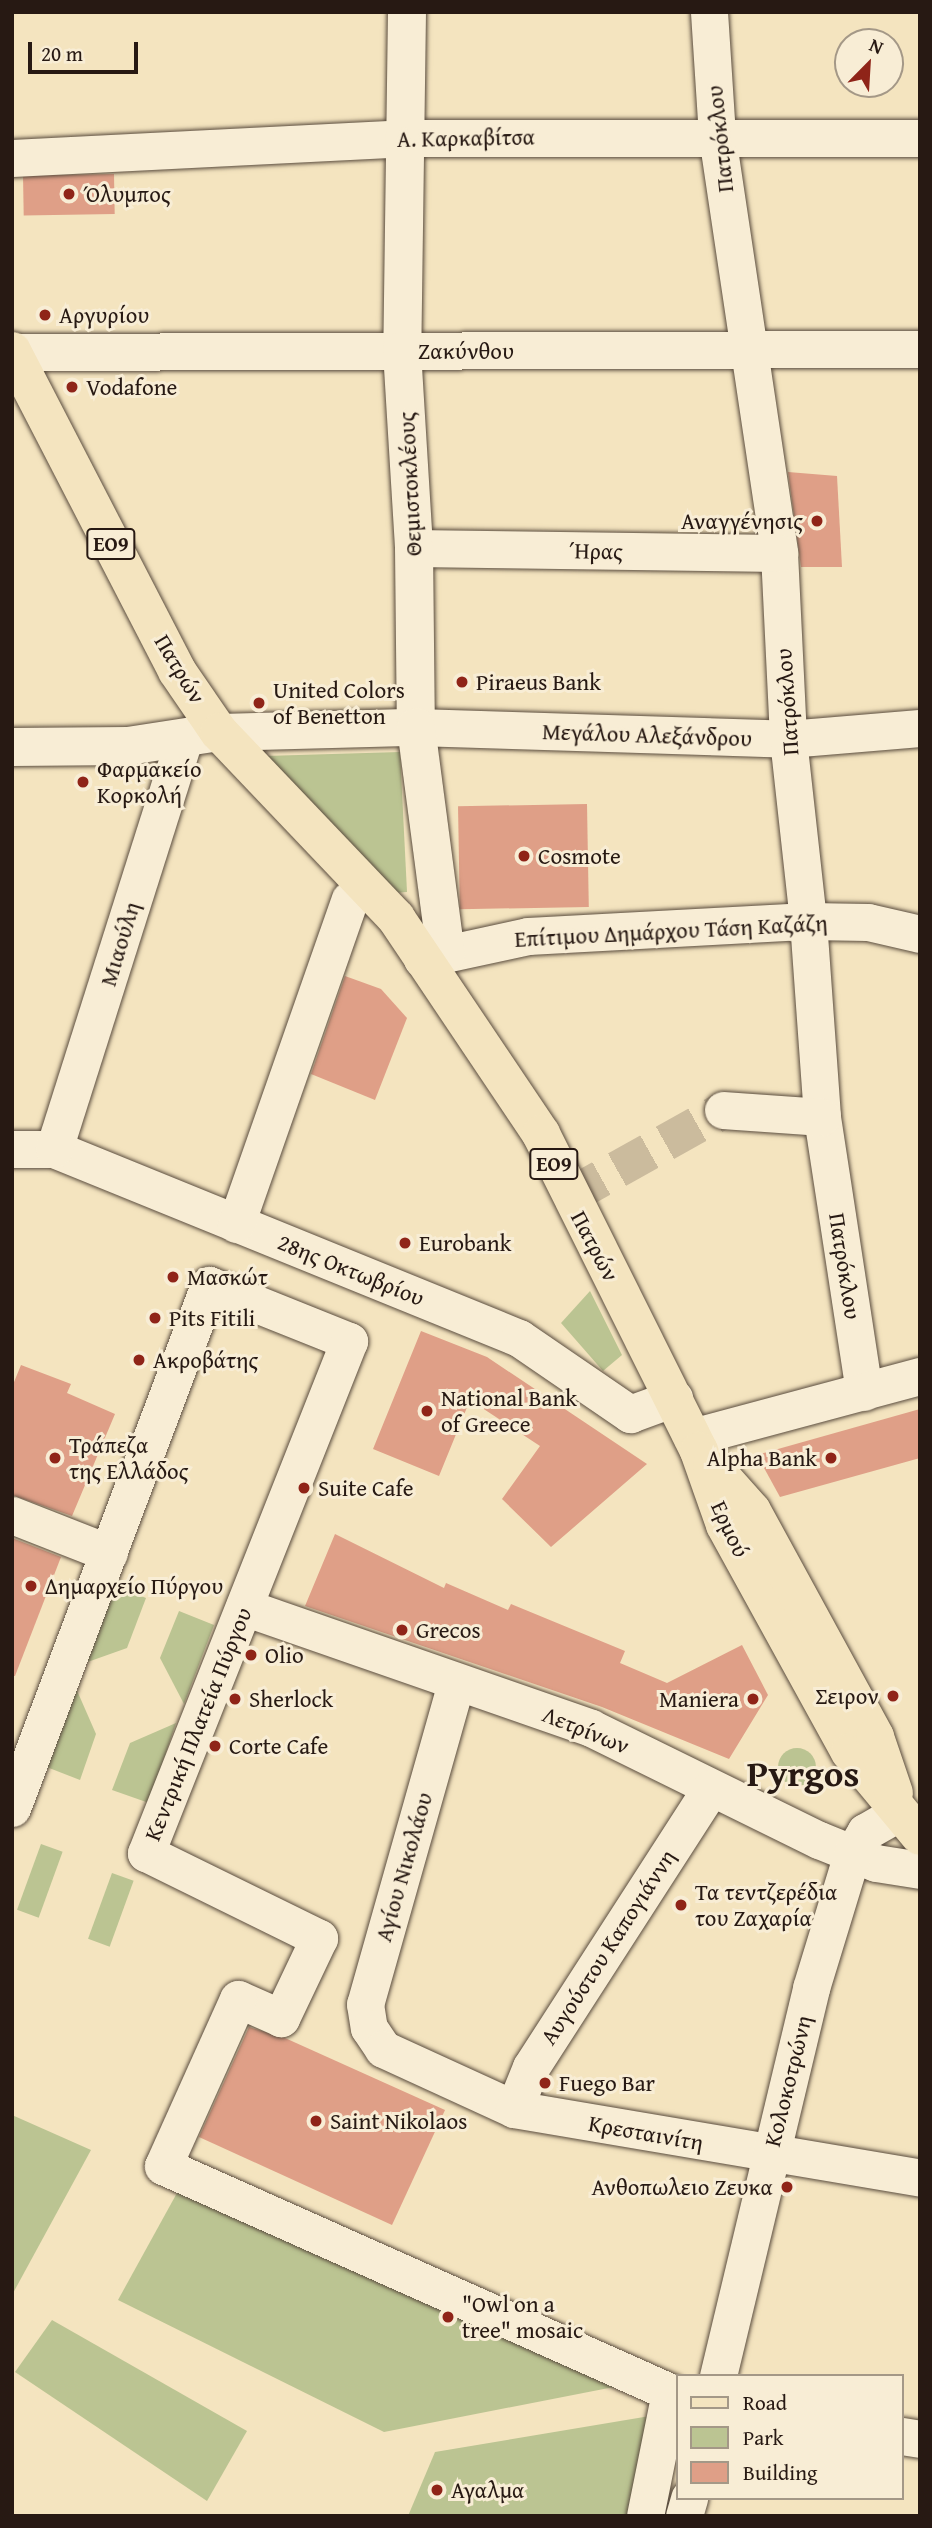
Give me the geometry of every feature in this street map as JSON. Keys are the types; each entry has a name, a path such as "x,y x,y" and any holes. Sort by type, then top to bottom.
{"main road":[{"name":"Πατρών","path":"12,352 177,671 201,736 396,918 426,952 541,1134 696,1444"},
{"name":"Πατρών","path":"12,407 201,736 350,899 386,929 426,952"},
{"name":"Ερμού","path":"696,1444 725,1525 844,1741 913,1817"}],"street":[{"name":"Θεμιστοκλέους","path":"407,12 403,138 402,351 414,548 416,727 426,952"},
{"name":"Πατρόκλου","path":"709,12 717,136 779,553 788,739 808,920 822,1117 864,1392"},
{"name":"Α. Καρκαβίτσα","path":"13,163 403,138 920,138"},
{"name":"Ζακύνθου","path":"12,352 920,349"},
{"name":"Ήρας","path":"414,548 779,553"},
{"name":"Μεγάλου Αλεξάνδρου","path":"201,736 416,727 788,739 920,728"},
{"path":"12,747 128,746 201,736"},
{"name":"Μιαούλη","path":"54,1149 201,736"},
{"path":"236,1224 350,899"},
{"name":"Επίτιμου Δημάρχου Τάση Καζάζη","path":"426,952 528,936 808,920 867,922 920,934"},
{"path":"723,1110 822,1117"},
{"name":"28ης Οκτωβρίου","path":"12,1149 54,1149 519,1338 630,1414 674,1398"},
{"name":"Κεντρική Πλατεία Πύργου","path":"12,1808 209,1285 349,1341 146,1853 319,1938 281,2018 238,1999 163,2166 670,2392 645,2516"},
{"path":"696,1444 920,1376"},
{"path":"12,1515 109,1553"},
{"name":"Λετρίνων","path":"244,1607 591,1728 852,1854 920,1870"},
{"name":"Αγίου Νικολάου","path":"383,2049 369,2028 365,2004 456,1683"},
{"name":"Αυγούστου Καπογιάννη","path":"514,2109 531,2067 711,1788"},
{"name":"Κολοκοτρώνη","path":"718,2374 811,1988 852,1854 865,1832 913,1817"},
{"name":"Κρεσταινίτη","path":"383,2049 514,2109 769,2155 920,2178"}],"green space":[{"path":"400,752 407,892 393,893 265,756"},
{"path":"590,1291 622,1355 603,1371 561,1323"},
{"path":"111,1584 146,1598 127,1648 82,1664"},
{"path":"179,1611 214,1625 184,1704 160,1658"},
{"path":"75,1686 96,1734 80,1780 44,1766"},
{"path":"176,1723 149,1803 112,1790 130,1743"},
{"path":"797,1748 811,1753 816,1767 811,1781 797,1786 783,1781 778,1767 783,1753"},
{"path":"41,1844 63,1852 39,1918 17,1910"},
{"path":"112,1873 134,1881 110,1947 88,1939"},
{"path":"12,2115 91,2150 12,2295"},
{"path":"188,2173 619,2386 384,2432 118,2300"},
{"path":"52,2320 247,2431 207,2501 15,2372"},
{"path":"650,2416 650,2516 408,2516 435,2452"}],"building":[{"name":"Όλυμπος","path":"114,174 115,214 24,216 23,176"},
{"name":"Αναγγένησις","path":"788,472 837,476 842,567 801,567"},
{"name":"Cosmote","path":"587,804 589,907 460,909 458,806"},
{"path":"345,976 381,989 407,1018 375,1100 311,1074"},
{"path":"421,1331 487,1357 647,1464 551,1547 502,1499 540,1446 470,1400 439,1476 373,1449"},
{"name":"Τράπεζα της Ελλάδος","path":"21,1365 71,1384 67,1393 115,1414 72,1516 12,1495 12,1387"},
{"name":"Alpha Bank","path":"920,1409 920,1458 780,1497 757,1455"},
{"path":"335,1534 444,1588 446,1583 508,1610 511,1604 625,1651 620,1663 667,1683 742,1645 768,1695 729,1759 602,1707 305,1606"},
{"name":"Δημαρχείο Πύργου","path":"12,1538 61,1557 15,1676 12,1676"},
{"name":"Saint Nikolaos","path":"249,2027 285,2038 445,2110 392,2225 199,2137"}],"tunnel":[{"path":"569,1196 723,1110"}],"place":[{"name":"Όλυμπος","path":"69,194"},
{"name":"Αργυρίου","path":"45,315"},
{"name":"Vodafone","path":"72,387"},
{"name":"Αναγγένησις","path":"817,521"},
{"name":"Piraeus Bank","path":"462,682"},
{"name":"United Colors of Benetton","path":"259,703"},
{"name":"Φαρμακείο Κορκολή","path":"83,782"},
{"name":"Cosmote","path":"524,856"},
{"name":"Eurobank","path":"405,1243"},
{"name":"Mασκώτ","path":"173,1277"},
{"name":"Pits Fitili","path":"155,1318"},
{"name":"Ακροβάτης","path":"139,1360"},
{"name":"National Bank of Greece","path":"427,1411"},
{"name":"Τράπεζα της Ελλάδος","path":"55,1458"},
{"name":"Alpha Bank","path":"831,1458"},
{"name":"Suite Cafe","path":"304,1488"},
{"name":"Δημαρχείο Πύργου","path":"31,1586"},
{"name":"Grecos","path":"402,1630"},
{"name":"Olio","path":"251,1655"},
{"name":"Σειρον","path":"893,1696"},
{"name":"Sherlock","path":"235,1699"},
{"name":"Maniera","path":"753,1699"},
{"name":"Corte Cafe","path":"215,1746"},
{"name":"Τα τεντζερέδια του Ζαχαρία","path":"681,1905"},
{"name":"Fuego Bar","path":"545,2083"},
{"name":"Saint Nikolaos","path":"316,2121"},
{"name":"Ανθοπωλειο Ζευκα","path":"787,2187"},
{"name":"\"Owl on a tree\" mosaic","path":"448,2317"},
{"name":"Αγαλμα","path":"437,2490"}],"district":[{"name":"Pyrgos","path":"803,1773"}]}
